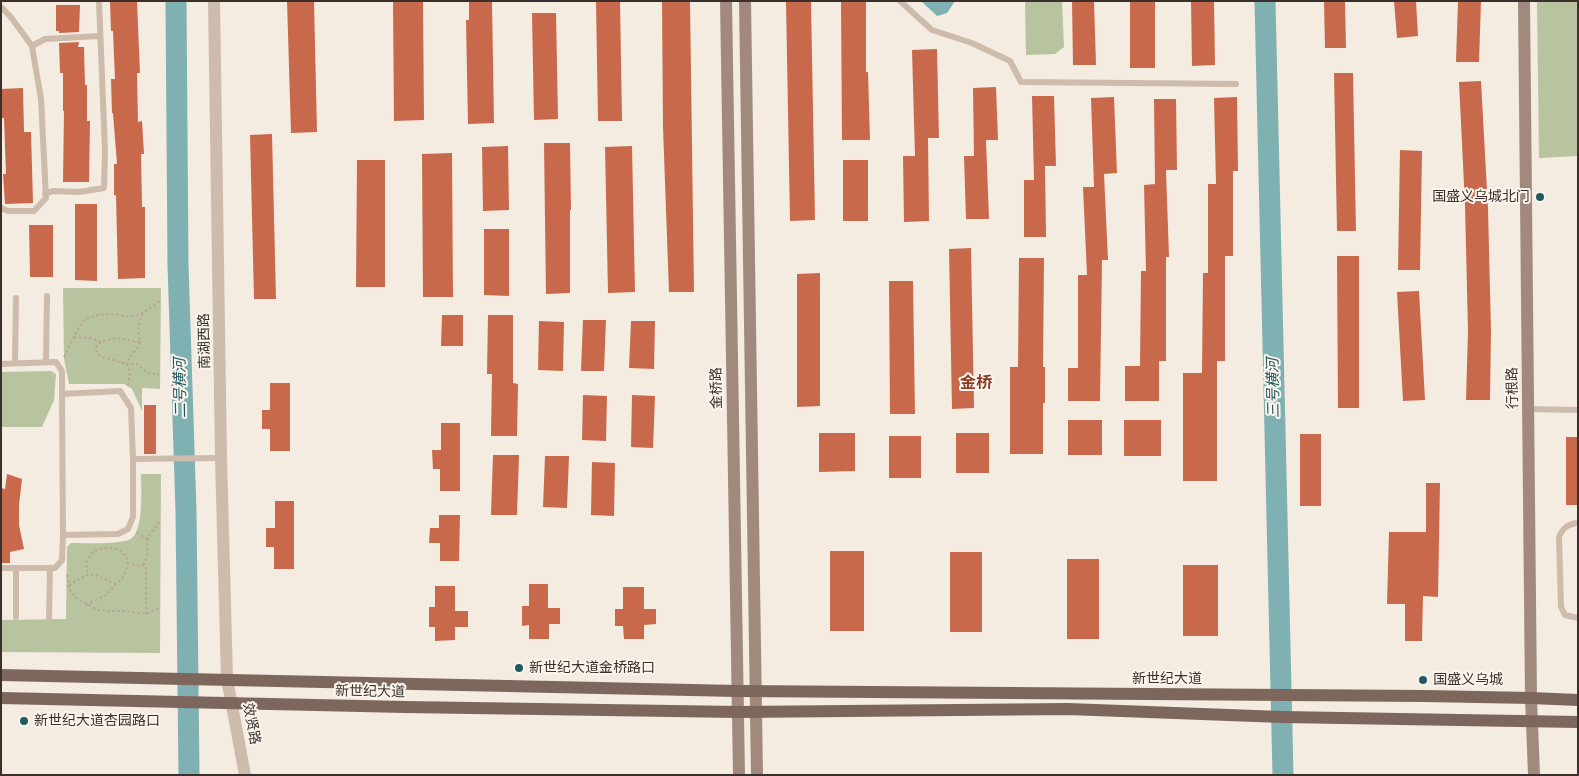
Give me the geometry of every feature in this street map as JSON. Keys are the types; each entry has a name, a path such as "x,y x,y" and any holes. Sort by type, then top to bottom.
{"main road":[{"name":"新世纪大道","path":"1,675 737,691 1578,700"},
{"name":"新世纪大道","path":"1,698 232,704 756,712"},
{"path":"756,712 1068,709 1282,717 1578,722"}],"street":[{"name":"南湖西路","path":"214,1 227,679"},
{"name":"金桥路","path":"726,1 739,775"},
{"path":"745,1 757,775"},
{"name":"行根路","path":"1524,1 1531,698 1534,775"},
{"name":"效贤路","path":"227,679 245,775"}],"lane":[{"path":"46,194 53,191 79,192 104,188 105,152 99,1"},
{"path":"900,1 932,30 972,43 1010,61 1022,82 1236,84"},
{"path":"1,7 32,46 41,99 46,194 46,198 34,211 8,212 1,208"},
{"path":"32,46 45,39 100,36"},
{"path":"46,362 47,296"},
{"path":"16,298 16,363"},
{"path":"1,364 56,362 62,371 63,535 62,560 55,568 1,568"},
{"path":"62,394 120,391 131,408 133,458 133,517 128,529 118,534 63,535"},
{"path":"1528,409 1578,410"},
{"path":"133,458 222,458"},
{"path":"1578,523 1570,523 1563,529 1559,537 1561,607 1566,615 1578,618"},
{"path":"16,568 16,617"},
{"path":"49,618 50,568"}],"path":[{"path":"64,359 74,337 84,322 93,317 109,314 126,317 134,316 143,313 160,302"},
{"path":"128,386 130,372 127,364 128,358 138,349 140,342 138,328 143,313"},
{"path":"74,337 91,338 101,342"},
{"path":"140,342 116,338 101,342 96,348 97,353 102,357 127,364 137,364 148,373 159,375"},
{"path":"143,565 148,557 148,539 160,521"},
{"path":"136,532 148,539"},
{"path":"88,574 85,567 86,560 98,550 108,548 118,550 128,562 139,566 143,565"},
{"path":"86,604 106,594 116,584 124,575 128,562"},
{"path":"143,565 146,567 146,614"},
{"path":"69,586 88,574 95,573 116,584"},
{"path":"67,575 69,589 76,598 98,610 146,614 160,608"}],"green space":[{"path":"1025,1 1062,1 1064,47 1055,54 1026,55"},
{"path":"1537,1 1578,1 1578,156 1539,158"},
{"path":"63,288 161,288 160,389 142,388 142,411 132,389 124,384 69,384 64,359"},
{"path":"51,371 56,374 54,400 42,427 1,427 1,372"},
{"path":"141,474 161,474 160,653 1,652 1,620 66,619 67,547 71,543 121,542 132,538 136,533 140,517"}],"water":[{"path":"921,1 955,1 947,13 937,16"}],"building":[{"path":"110,1 137,1 140,73 137,73 138,122 142,121 144,154 141,154 142,207 145,207 145,278 118,279 116,195 114,195 114,164 117,164 111,79 115,79"},
{"path":"287,1 314,1 317,132 291,133"},
{"path":"393,1 423,1 424,120 394,121"},
{"path":"469,1 492,1 494,123 468,124 466,20 469,20"},
{"path":"596,1 620,1 622,121 598,121"},
{"path":"662,1 690,1 694,292 669,292 663,127"},
{"path":"786,1 811,1 815,220 790,221"},
{"path":"841,1 866,1 866,72 868,72 870,140 842,140"},
{"path":"1072,1 1094,1 1096,65 1073,65"},
{"path":"1130,1 1155,1 1155,68 1130,68"},
{"path":"1191,1 1214,1 1215,65 1192,66"},
{"path":"1324,1 1345,1 1346,48 1325,48"},
{"path":"1394,1 1416,1 1418,36 1397,38"},
{"path":"1458,1 1481,1 1479,62 1456,62"},
{"path":"56,5 80,5 79,32 59,33 59,31 56,31"},
{"path":"532,13 556,13 558,119 534,120"},
{"path":"79,42 78,47 84,47 87,121 90,121 89,182 63,182 63,73 60,73 59,43"},
{"path":"937,49 939,138 928,138 929,221 904,222 903,156 915,156 912,50"},
{"path":"1334,73 1353,73 1356,231 1337,231"},
{"path":"1481,81 1488,209 1491,331 1490,400 1466,400 1468,331 1465,205 1459,82"},
{"path":"996,87 998,140 986,140 989,219 966,219 964,156 974,156 973,88"},
{"path":"23,88 24,132 31,132 33,203 5,204 3,174 6,174 4,118 1,118 1,89"},
{"path":"1032,96 1054,96 1056,166 1045,166 1046,237 1024,237 1024,180 1034,180"},
{"path":"1114,97 1117,173 1104,174 1108,260 1102,260 1100,401 1068,401 1068,368 1078,368 1078,275 1087,275 1083,187 1094,187 1091,98"},
{"path":"1237,97 1238,171 1233,171 1233,256 1225,256 1225,361 1217,361 1217,481 1183,481 1183,373 1202,373 1203,273 1208,273 1208,184 1216,184 1214,98"},
{"path":"1154,99 1176,99 1177,170 1166,170 1169,257 1166,257 1166,361 1159,361 1159,401 1125,401 1125,366 1140,366 1141,271 1146,271 1144,185 1155,184"},
{"path":"272,134 276,299 254,299 250,135"},
{"path":"544,143 570,143 570,293 546,294"},
{"path":"508,146 509,210 483,211 482,147"},
{"path":"632,146 635,292 608,293 605,147"},
{"path":"1400,150 1422,151 1420,270 1398,270"},
{"path":"452,153 453,297 423,297 422,154"},
{"path":"357,160 385,160 385,287 356,287"},
{"path":"843,160 868,160 868,221 843,221"},
{"path":"75,204 97,204 97,281 75,280"},
{"path":"29,225 53,225 53,277 30,277"},
{"path":"484,229 509,229 509,296 484,295"},
{"path":"971,248 974,408 952,409 949,249"},
{"path":"1337,256 1359,256 1359,408 1338,408"},
{"path":"1019,258 1044,258 1043,367 1045,367 1045,403 1043,403 1043,454 1010,454 1010,367 1018,367"},
{"path":"820,273 820,406 797,407 797,274"},
{"path":"889,281 913,281 915,414 890,414"},
{"path":"1419,291 1425,400 1403,401 1397,292"},
{"path":"442,315 463,315 463,346 441,346"},
{"path":"488,315 513,315 513,383 518,384 517,436 491,436 492,374 487,374"},
{"path":"583,320 606,320 604,371 581,371"},
{"path":"539,321 564,322 563,371 538,370"},
{"path":"631,321 655,321 654,369 629,368"},
{"path":"270,383 290,383 290,451 270,451 270,429 262,429 262,410 270,410"},
{"path":"583,395 607,396 606,441 582,440"},
{"path":"632,395 655,396 653,448 631,447"},
{"path":"144,405 156,405 156,454 144,454"},
{"path":"1068,420 1102,420 1102,455 1068,455"},
{"path":"1124,420 1161,420 1161,456 1124,456"},
{"path":"441,423 460,423 460,491 440,491 440,469 433,469 432,450 441,450"},
{"path":"819,433 855,433 855,471 819,472"},
{"path":"956,433 989,433 989,473 956,473"},
{"path":"1300,434 1321,434 1321,506 1300,506"},
{"path":"889,436 921,436 921,478 889,478"},
{"path":"1566,437 1578,437 1578,505 1566,505"},
{"path":"493,455 519,455 517,515 491,515"},
{"path":"545,456 569,456 567,508 543,507"},
{"path":"592,462 615,463 614,516 591,515"},
{"path":"7,474 22,479 19,525 24,549 10,552 10,563 1,563 1,488 5,489"},
{"path":"1426,483 1440,483 1438,597 1423,596 1422,641 1405,641 1405,604 1387,604 1389,532 1426,532"},
{"path":"275,501 294,501 294,569 274,569 274,547 266,547 266,528 275,528"},
{"path":"439,515 460,515 459,561 440,561 440,543 429,543 430,528 439,528"},
{"path":"830,551 864,551 864,631 830,631"},
{"path":"950,552 982,552 982,632 950,632"},
{"path":"1067,559 1099,559 1099,639 1067,639"},
{"path":"1183,565 1218,565 1218,636 1183,636"},
{"path":"529,584 548,584 548,608 560,608 560,624 549,624 549,639 529,639 529,625 522,626 522,606 529,606"},
{"path":"435,586 455,586 455,611 468,611 468,627 455,627 455,640 435,641 435,627 429,627 429,607 435,607"},
{"path":"623,587 644,587 644,609 656,609 656,624 644,625 644,639 624,639 623,626 615,626 615,609 623,609"}],"waterway":[{"name":"二号横河","path":"176,1 178,265 186,511 189,775"},
{"name":"三号横河","path":"1265,1 1283,775"}],"place":[{"name":"国盛义乌城北门","path":"1540,197"},
{"name":"新世纪大道金桥路口","path":"519,668"},
{"name":"国盛义乌城","path":"1423,680"},
{"name":"新世纪大道杏园路口","path":"24,721"}],"district":[{"name":"金桥","path":"976,384"}]}
